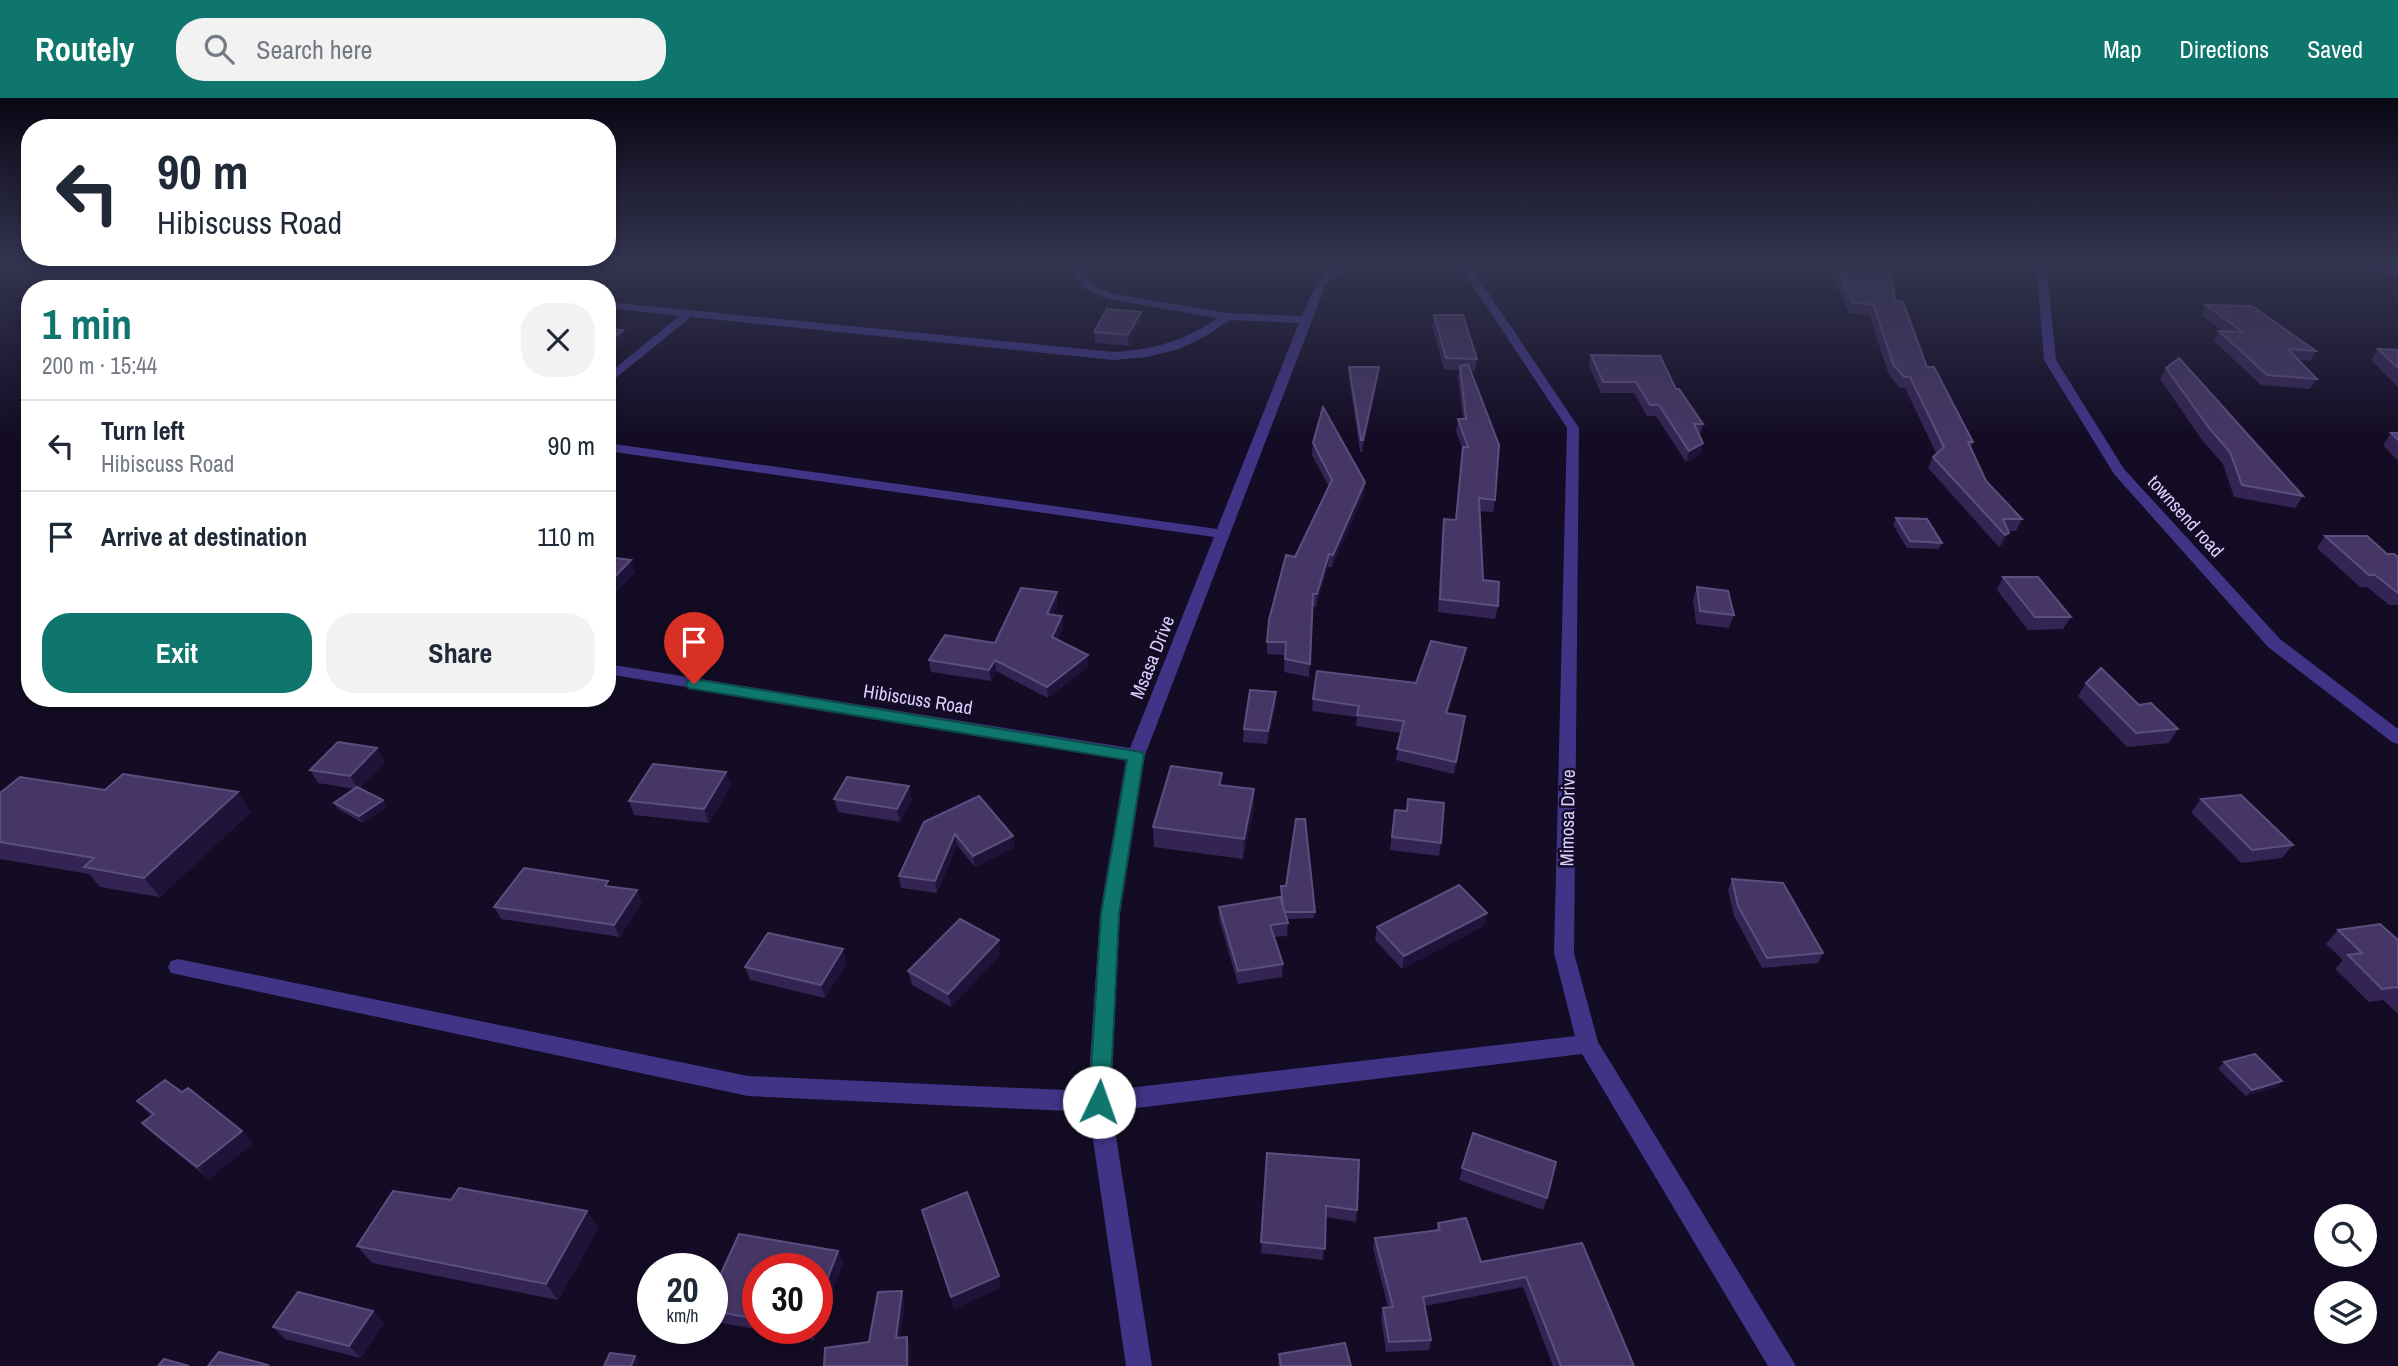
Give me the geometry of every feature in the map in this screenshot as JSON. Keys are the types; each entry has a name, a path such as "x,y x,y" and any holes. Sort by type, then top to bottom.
{"street":[{"path":"616,374 680,321"},
{"path":"751,321 1114,356 1145,355 1171,349 1203,334 1221,321"},
{"name":"Msasa Drive","path":"1139,1366 1099,1102 1110,914 1136,755 1307,321"},
{"name":"Mimosa Drive","path":"1502,321 1573,428 1564,953 1588,1044 1783,1366"},
{"name":"townsend road","path":"2046,321 2050,360 2119,471 2274,643 2398,738"},
{"path":"616,448 1224,534"},
{"name":"Hibiscuss Road","path":"616,671 1136,755"},
{"path":"178,967 748,1086 1099,1102 1588,1044"}],"building":[{"path":"1100,321 1136,321 1128,335 1094,332"},
{"path":"1436,321 1465,321 1477,359 1446,358"},
{"path":"1879,321 1910,321 1927,367 1934,367 1973,442 1968,442 1986,481 2022,519 2003,519 2009,533 2005,535 1933,457 1944,447 1910,377 1904,377 1893,364"},
{"path":"2228,321 2274,321 2316,351 2288,349 2317,379 2267,375 2219,331 2243,332"},
{"path":"2378,349 2398,350 2398,368"},
{"path":"1591,355 1660,356 1676,389 1679,389 1703,424 1694,424 1703,443 1689,451 1659,405 1650,405 1636,382 1603,382"},
{"path":"2179,358 2303,496 2242,485 2230,452 2209,428 2166,368"},
{"path":"1468,364 1499,445 1495,500 1479,498 1483,580 1499,582 1498,606 1440,599 1444,519 1456,520 1463,447 1468,447 1458,419 1466,419 1460,366"},
{"path":"1349,367 1379,367 1363,440 1361,440"},
{"path":"1323,407 1365,482 1333,555 1329,554 1317,594 1313,594 1310,664 1285,659 1286,642 1267,642 1269,620 1286,555 1295,557 1332,480 1313,443"},
{"path":"1896,518 1927,519 1942,543 1910,541"},
{"path":"2325,536 2367,536 2387,554 2398,557 2398,593 2375,575 2369,575"},
{"path":"616,558 631,560 616,576"},
{"path":"2003,577 2038,577 2071,617 2035,617"},
{"path":"1697,587 1728,591 1734,615 1700,611"},
{"path":"1021,588 1057,592 1047,614 1062,616 1052,637 1088,655 1047,687 995,660 989,670 929,660 945,635 995,643"},
{"path":"1431,641 1466,648 1446,713 1465,716 1456,762 1397,749 1404,721 1357,715 1359,706 1313,699 1317,671 1416,683"},
{"path":"2101,668 2139,705 2151,703 2178,729 2136,733 2086,683"},
{"path":"1250,690 1276,692 1268,731 1244,729"},
{"path":"338,742 377,748 350,776 310,770"},
{"path":"653,764 726,772 704,809 629,801"},
{"path":"1171,766 1222,773 1219,785 1254,789 1244,839 1153,827"},
{"path":"123,774 238,792 144,878 84,867 94,858 0,842 0,793 20,777 105,790"},
{"path":"847,777 909,786 897,809 834,799"},
{"path":"357,787 383,800 359,816 334,803"},
{"path":"2241,795 2293,845 2252,850 2201,799"},
{"path":"979,796 1013,836 973,856 955,834 935,881 899,876 924,822"},
{"path":"1408,799 1444,803 1441,843 1392,837 1395,810 1407,811"},
{"path":"1296,819 1305,819 1315,912 1285,912 1283,908 1281,886 1286,886"},
{"path":"524,868 608,881 605,886 637,890 614,925 494,907"},
{"path":"1732,879 1783,883 1823,953 1767,958 1738,906"},
{"path":"1459,885 1487,913 1404,956 1377,927"},
{"path":"1280,897 1288,923 1270,925 1283,964 1238,971 1219,907"},
{"path":"960,919 999,940 948,994 908,971"},
{"path":"2380,924 2398,940 2398,988 2382,989 2348,955 2362,953 2338,930"},
{"path":"768,933 843,949 821,985 745,967"},
{"path":"2255,1054 2282,1081 2252,1090 2224,1062"},
{"path":"165,1080 182,1092 188,1088 242,1131 197,1167 142,1123 154,1114 137,1101"},
{"path":"1473,1133 1556,1162 1547,1198 1462,1168"},
{"path":"1267,1153 1359,1160 1357,1210 1326,1206 1325,1249 1261,1242"},
{"path":"459,1188 587,1211 546,1284 357,1246 393,1191 451,1200"},
{"path":"967,1192 999,1276 951,1297 922,1210"},
{"path":"1466,1218 1481,1262 1582,1243 1634,1366 1561,1366 1526,1277 1423,1297 1431,1340 1389,1342 1383,1308 1393,1307 1375,1238 1440,1230 1438,1223"},
{"path":"739,1234 838,1251 833,1264 833,1253 742,1253 742,1316 728,1314 728,1258"},
{"path":"902,1291 896,1338 907,1337 907,1366 824,1366 825,1348 869,1342 878,1292"},
{"path":"298,1292 373,1311 349,1346 273,1327"},
{"path":"1345,1343 1351,1366 1281,1366 1279,1354"},
{"path":"219,1352 268,1365 208,1366"},
{"path":"610,1353 635,1356 631,1366 604,1366"},
{"path":"164,1359 189,1366 158,1366"}],"route":[{"path":"694,684 1136,755 1110,914 1099,1102"}]}
